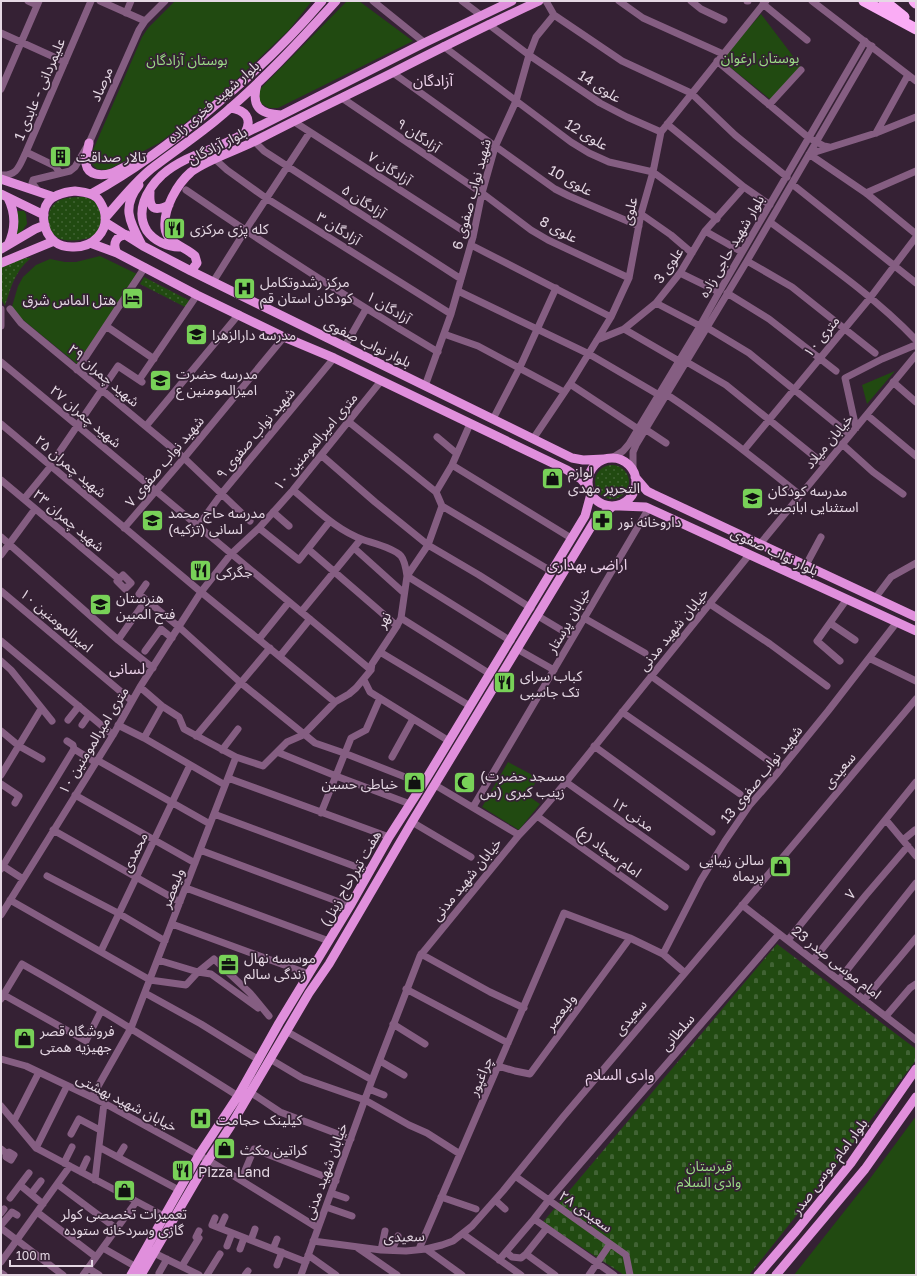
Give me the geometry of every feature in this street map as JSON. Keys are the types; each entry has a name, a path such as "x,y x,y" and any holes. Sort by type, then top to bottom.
{"highway":[{"path":"864,1 916,28"},
{"path":"884,1 916,28"}],"main road":[{"name":"بلوار شهید فخری زاده","path":"91,194 118,179 175,139 245,81 290,36 322,1"},
{"name":"بلوار شهید فخری زاده","path":"105,220 128,190 151,169 209,126 230,108 287,54 336,1"},
{"name":"بلوار آزادگان","path":"180,247 157,241 149,234 144,226 141,216 142,205 150,190 162,175 185,160 245,133 512,1"},
{"name":"بلوار آزادگان","path":"180,247 168,236 165,230 165,219 169,205 180,186 198,167 255,142 293,121 393,73 443,46 539,1"},
{"path":"257,83 254,95 256,105 266,114 282,115"},
{"path":"230,108 241,111 247,117 248,125 245,133"},
{"path":"89,143 86,164 88,170 93,174 106,175 130,164 141,163"},
{"path":"143,246 133,228 128,211 134,192 151,169"},
{"path":"1,179 54,197"},
{"path":"118,179 116,183 119,190 124,192 128,190"},
{"path":"150,190 149,201 153,208 161,208 169,205"},
{"path":"75,191 91,194 103,207 105,220 99,236 84,246 70,247 61,245 54,241 47,232 45,225 44,215 47,204 54,197 66,192 75,191"},
{"path":"5,196 44,215"},
{"path":"5,196 13,209 14,221 14,230 5,247"},
{"name":"بلوار نواب صفوی","path":"105,220 143,246 213,282 572,458 583,460 608,458"},
{"path":"5,247 35,229 45,225"},
{"path":"23,236 26,237 30,243 30,250"},
{"path":"117,253 115,249 116,241 119,237 127,236"},
{"path":"1,263 54,241"},
{"name":"بلوار نواب صفوی","path":"90,243 117,253 197,295 284,337 334,358 566,470 581,479 589,491"},
{"path":"180,247 192,254 196,259 197,262 192,271"},
{"path":"566,470 573,469 575,467 575,462 572,458"},
{"path":"608,458 620,459 627,463 634,473 637,487 634,495 628,501 616,506 604,506 596,501 589,491 588,478 591,470 596,463 608,458"},
{"name":"بلوار نواب صفوی","path":"634,473 647,491 916,617"},
{"name":"هفت تیر(حاج زینل)","path":"131,1275 178,1190 238,1096 279,1023 370,872 389,836 424,784 585,516 589,491"},
{"path":"648,507 644,502 644,498 647,495 653,494"},
{"name":"بلوار نواب صفوی","path":"616,506 648,507 916,631"},
{"name":"هفت تیر(حاج زینل)","path":"141,1275 208,1160 230,1127 286,1031 594,522 616,506"},
{"path":"585,516 590,514 592,515 594,517 594,522"},
{"name":"بلوار امام موسی صدر","path":"758,1275 851,1163 916,1070"},
{"name":"بلوار امام موسی صدر","path":"776,1275 865,1169 916,1097"}],"street":[{"path":"1,89 38,3 28,1"},
{"name":"علیمردانی - عابدی 1","path":"1,176 12,175 16,171 26,152 91,1"},
{"path":"100,1 145,21"},
{"path":"126,13 131,1"},
{"name":"مرصاد","path":"39,192 33,185 33,180 70,171 75,167 89,143 133,43 145,21 165,1"},
{"path":"373,1 425,43"},
{"path":"462,1 471,4 482,16"},
{"path":"546,1 554,15 622,61 691,93 735,135 787,177"},
{"path":"619,1 643,18 723,54"},
{"path":"691,1 701,9 724,20"},
{"path":"812,1 916,81"},
{"path":"764,3 808,40"},
{"name":"علوی","path":"533,438 589,354 611,317 629,278 641,214 653,172 661,132 764,3"},
{"name":"شهید نواب صفوی 6","path":"425,386 462,279 473,237 482,193 496,147 516,101 529,55 536,37 554,15"},
{"name":"علوی 14","path":"488,24 529,55 600,103 661,132"},
{"path":"1,33 65,62"},
{"name":"بلوار شهید حاجی زاده","path":"703,327 719,292 865,41"},
{"name":"علوی 12","path":"443,46 571,142 589,153 609,162 653,172"},
{"name":"بلوار شهید حاجی زاده","path":"634,473 633,452 642,429 703,327 747,261 872,46"},
{"path":"717,61 809,138 829,147"},
{"path":"769,105 801,70"},
{"name":"علوی 10","path":"393,73 555,189 639,226"},
{"path":"876,133 908,75"},
{"name":"آزادگان ۹","path":"342,98 482,193"},
{"path":"809,154 876,133 916,117"},
{"name":"آزادگان ۷","path":"293,121 473,237"},
{"path":"667,124 744,187 770,206"},
{"path":"213,282 245,230 310,132"},
{"name":"آزادگان ۵","path":"255,142 264,151 462,279"},
{"path":"26,152 55,166 60,173"},
{"path":"809,154 866,193 916,234"},
{"name":"آزادگان ۳","path":"216,160 227,170 266,198 451,314"},
{"path":"866,193 916,171"},
{"path":"653,172 717,219"},
{"path":"792,184 916,283"},
{"name":"علوی 3","path":"597,340 624,329 656,303 680,273 705,231 744,187"},
{"name":"آزادگان ۱","path":"186,190 366,309 438,352"},
{"name":"علوی 8","path":"482,193 548,240 629,278"},
{"path":"641,214 671,235 692,253"},
{"path":"770,222 898,320 916,340"},
{"path":"705,231 742,252"},
{"name":"۱۰ متری","path":"744,450 896,266 916,237"},
{"path":"471,245 611,317"},
{"path":"747,261 792,287 875,353"},
{"path":"77,370 145,267"},
{"path":"680,273 719,292"},
{"path":"493,419 520,367 556,288"},
{"path":"458,291 589,354 663,394 698,415 800,495"},
{"path":"727,293 769,319 836,371"},
{"path":"58,454 118,366 140,381 197,295"},
{"path":"656,303 749,353 850,435"},
{"path":"1,309 1,326"},
{"name":"شهید چمران ۲۹","path":"10,309 21,323 184,458 250,520"},
{"path":"345,346 366,309"},
{"path":"146,426 239,314"},
{"path":"106,326 154,359"},
{"path":"624,329 726,385 825,465"},
{"path":"444,334 478,346 520,367 564,392"},
{"name":"شهید نواب صفوی ۷","path":"124,528 284,337"},
{"path":"856,428 845,378 882,359 916,346"},
{"name":"خیابان میلاد","path":"760,544 916,355"},
{"name":"شهید نواب صفوی ۹","path":"198,526 222,493 334,358"},
{"name":"شهید چمران ۲۷","path":"1,362 371,670"},
{"name":"۱۰ متری امیرالمومنین","path":"1,915 113,735 140,687 201,592 231,554 259,528 293,490 381,381"},
{"path":"893,382 916,402"},
{"path":"570,384 666,443"},
{"path":"867,415 916,456"},
{"path":"349,422 436,492 442,506 551,571"},
{"name":"شهید چمران ۲۵","path":"1,424 124,528 335,702"},
{"path":"436,492 452,465 470,424"},
{"name":"بلوار شهید حاجی زاده","path":"608,458 623,451 642,429"},
{"path":"437,437 456,453"},
{"path":"842,444 873,472 902,494"},
{"path":"321,455 375,502 428,545 531,608"},
{"path":"452,465 571,538"},
{"path":"24,499 50,466"},
{"name":"شهید چمران ۲۳","path":"1,480 119,579"},
{"path":"293,490 330,521 344,530 361,539 392,550 400,555 406,567 407,576 511,641"},
{"name":"نهر","path":"304,735 335,702 349,694 364,680 371,670 372,664 401,618 407,576 428,545 442,506"},
{"name":"خیابان پرستار","path":"473,807 648,507"},
{"path":"1,555 35,509"},
{"path":"273,512 289,526"},
{"path":"259,528 299,560 330,521"},
{"path":"1,537 118,640 153,668"},
{"path":"806,565 821,537"},
{"path":"301,612 361,539"},
{"path":"354,548 404,593"},
{"path":"308,549 397,626"},
{"name":"خیابان شهید مدنی","path":"301,1275 372,1080 421,954 519,835 566,782 749,555"},
{"path":"876,597 891,577 916,563"},
{"path":"146,584 139,594 179,627 241,683 314,743 424,784"},
{"name":"امیرالمومنین ۱۰","path":"1,591 132,701"},
{"path":"840,660 818,642 847,599"},
{"path":"118,640 146,600"},
{"path":"259,639 289,602"},
{"path":"710,604 770,644 827,686"},
{"path":"538,616 573,637"},
{"path":"401,618 490,674"},
{"path":"584,618 645,653"},
{"path":"280,656 310,619"},
{"name":"شهید نواب صفوی 13","path":"664,954 701,880 749,806 776,775 897,622"},
{"path":"830,623 855,640"},
{"path":"145,651 161,629 172,638"},
{"path":"1,641 113,735"},
{"path":"196,736 270,648"},
{"path":"518,649 554,670"},
{"path":"380,652 470,706"},
{"path":"869,658 916,681"},
{"path":"1,661 11,670 52,721"},
{"path":"651,676 769,761"},
{"path":"364,680 370,692 449,741"},
{"path":"140,687 162,706 179,717 184,730 236,757 263,766 287,742 304,735"},
{"path":"321,813 350,738 366,730 380,698"},
{"name":"سعیدی","path":"313,1242 381,1250 422,1249 442,1246 463,1234 495,1200 563,1117 916,699"},
{"path":"68,720 79,706"},
{"path":"144,738 162,706"},
{"path":"1,775 41,708"},
{"path":"622,712 740,794"},
{"path":"82,725 90,715"},
{"path":"392,757 413,719"},
{"path":"118,725 144,738 225,785"},
{"path":"222,750 238,729"},
{"path":"1,731 19,746 42,759"},
{"path":"67,741 73,745 74,749 210,824"},
{"path":"594,746 712,832"},
{"path":"23,879 2,867 74,749"},
{"path":"277,752 410,804"},
{"name":"ولیعصر","path":"92,1097 131,1028 236,757"},
{"name":"محمدی","path":"101,951 190,765"},
{"path":"228,778 321,813 389,836"},
{"name":"مدنی ۱۲","path":"566,782 686,867"},
{"path":"1,784 20,796 15,803"},
{"path":"788,940 915,784"},
{"path":"435,785 519,835"},
{"path":"75,794 195,863"},
{"path":"214,814 370,872"},
{"name":"امام سجاد (ع)","path":"537,816 665,907"},
{"path":"886,820 916,856"},
{"path":"412,822 471,857"},
{"path":"53,830 180,902"},
{"name":"۷","path":"813,960 866,895 915,830"},
{"path":"200,850 350,906"},
{"path":"47,876 118,913 165,941"},
{"path":"839,980 916,882"},
{"path":"186,888 329,941"},
{"path":"10,900 150,980 186,985 198,972 214,959 250,993 270,1016"},
{"name":"امام موسی صدر 23","path":"742,905 916,1040"},
{"name":"چراغپور","path":"422,1249 441,1198 564,913 630,938"},
{"path":"172,924 309,974"},
{"name":"سلطانی","path":"499,1260 548,1201 779,934"},
{"path":"630,938 664,954 685,973"},
{"name":"ولیعصر","path":"498,1066 515,1072 530,1074 630,938"},
{"path":"864,1000 916,938"},
{"path":"421,954 490,992 524,1008"},
{"path":"158,960 198,972 211,974 279,1023"},
{"path":"101,1011 86,1041 2,997 22,964 131,1028 238,1096"},
{"path":"886,1016 910,988 916,984"},
{"path":"406,990 508,1043"},
{"path":"145,993 201,1024 259,1060"},
{"path":"393,1024 425,1044"},
{"path":"286,1031 372,1080"},
{"name":"خیابان شهید بهشتی","path":"1,1059 26,1066 104,1103 208,1160 318,1228"},
{"path":"270,1059 302,1078 365,1100 409,1125 427,1132 460,1154"},
{"path":"380,1061 404,1075"},
{"path":"14,1122 39,1072"},
{"path":"36,1148 67,1086"},
{"path":"369,1089 384,1094"},
{"path":"250,1092 280,1112 351,1139"},
{"path":"95,1180 104,1103"},
{"path":"1,1106 36,1148 164,1216"},
{"path":"71,1134 79,1119 100,1130"},
{"path":"118,1157 124,1146"},
{"path":"1,1262 57,1184 67,1165 72,1147"},
{"path":"99,1147 130,1164 157,1182 178,1190"},
{"path":"241,1180 254,1149 336,1181"},
{"path":"130,1164 135,1156"},
{"path":"81,1172 87,1159"},
{"path":"10,1198 29,1172"},
{"name":"سعیدی ۲۸","path":"515,1176 626,1256 630,1275"},
{"path":"31,1194 41,1181"},
{"path":"57,1184 117,1229"},
{"path":"20,1185 43,1204"},
{"path":"331,1193 346,1198"},
{"path":"441,1198 476,1209"},
{"path":"495,1200 505,1209"},
{"path":"83,1275 136,1202"},
{"path":"326,1207 352,1216"},
{"path":"17,1215 12,1212 1,1227 63,1275"},
{"path":"37,1212 96,1257"},
{"path":"220,1228 225,1217"},
{"path":"215,1218 212,1225 273,1249 307,1258 336,1275"},
{"path":"534,1219 546,1229 614,1275"},
{"path":"240,1249 255,1229"},
{"path":"506,1252 517,1259 521,1258 546,1229"},
{"path":"182,1266 199,1238 196,1237 199,1231"},
{"path":"381,1250 385,1231"},
{"path":"227,1246 232,1233"},
{"path":"463,1234 521,1275"},
{"path":"392,1250 398,1236"},
{"path":"273,1249 277,1239"},
{"path":"588,1275 610,1244"},
{"path":"356,1246 397,1275"},
{"path":"103,1248 130,1264"},
{"path":"422,1249 462,1275"},
{"path":"277,1265 282,1252"},
{"path":"154,1253 199,1275"},
{"path":"207,1275 220,1254"},
{"path":"526,1254 555,1275"},
{"path":"160,1273 167,1259"},
{"path":"88,1268 99,1275"}],"green space":[{"name":"بوستان آزادگان","path":"175,1 312,1 289,30 214,101 159,143 107,170 97,169 92,164 90,157 142,37 148,28"},
{"path":"347,1 359,1 413,41 278,108 269,108 260,103 258,97 260,89"},
{"name":"بوستان ارغوان","path":"761,14 802,68 775,103 721,60"},
{"path":"84,197 94,201 99,207 102,226 95,234 87,239 71,241 58,238 50,230 48,219 51,208 55,203 63,199"},
{"path":"16,211 24,211 26,214 27,224 20,234 15,235"},
{"path":"100,256 137,274 77,364 11,310 18,286 23,277 36,265 50,259 65,262 76,262"},
{"path":"31,258 17,274 5,306 1,299 1,267"},
{"path":"144,277 190,301 185,307 140,284"},
{"path":"895,371 867,404 862,385"},
{"path":"609,465 615,465 619,466 626,472 629,482 628,489 622,496 615,499 609,499 605,498 598,492 595,485 595,479 596,475 602,468"},
{"path":"508,762 538,778 528,796 540,804 519,830 482,807"},
{"name":"قبرستان وادی السلام","path":"777,944 916,1049 916,1060 842,1158 749,1275 624,1275 543,1222"},
{"path":"916,1116 916,1275 794,1275 866,1184"}],"place":[{"name":"تالار صداقت","path":"61,156"},
{"name":"کله پزی مرکزی","path":"175,228"},
{"name":"مرکز رشدوتکامل کودکان استان قم","path":"245,289"},
{"name":"هتل الماس شرق","path":"132,299"},
{"name":"مدرسه دارالزهرا","path":"197,334"},
{"name":"مدرسه حضرت امیرالمومنین ع","path":"160,381"},
{"name":"لوازم التحریر مهدی","path":"552,479"},
{"name":"مدرسه کودکان استثنایی ابابصیر","path":"753,498"},
{"name":"مدرسه حاج محمد لسانی (تزکیه)","path":"152,520"},
{"name":"داروخانه نور","path":"603,521"},
{"name":"جگرکی","path":"200,571"},
{"name":"هنرستان فتح المبین","path":"101,605"},
{"name":"کباب سرای تک جاسبی","path":"504,683"},
{"name":"خیاطی حسین","path":"414,783"},
{"name":"(مسجد حضرت زینب کبری (س","path":"465,783"},
{"name":"سالن زیبایی پریماه","path":"780,867"},
{"name":"موسسه نهال زندگی سالم","path":"228,965"},
{"name":"فروشگاه قصر جهیزیه همتی","path":"24,1038"},
{"name":"کیلینک حجامت","path":"200,1119"},
{"name":"کراتین مکث","path":"224,1149"},
{"name":"Pizza Land","path":"182,1171"},
{"name":"تعمیرات تخصصی کولر گازی وسردخانه ستوده","path":"124,1191"}],"district":[{"name":"آزادگان","path":"433,80"},
{"name":"اراضی بهداری","path":"587,564"},
{"name":"لسانی","path":"127,668"},
{"name":"وادی السلام","path":"620,1074"}]}
